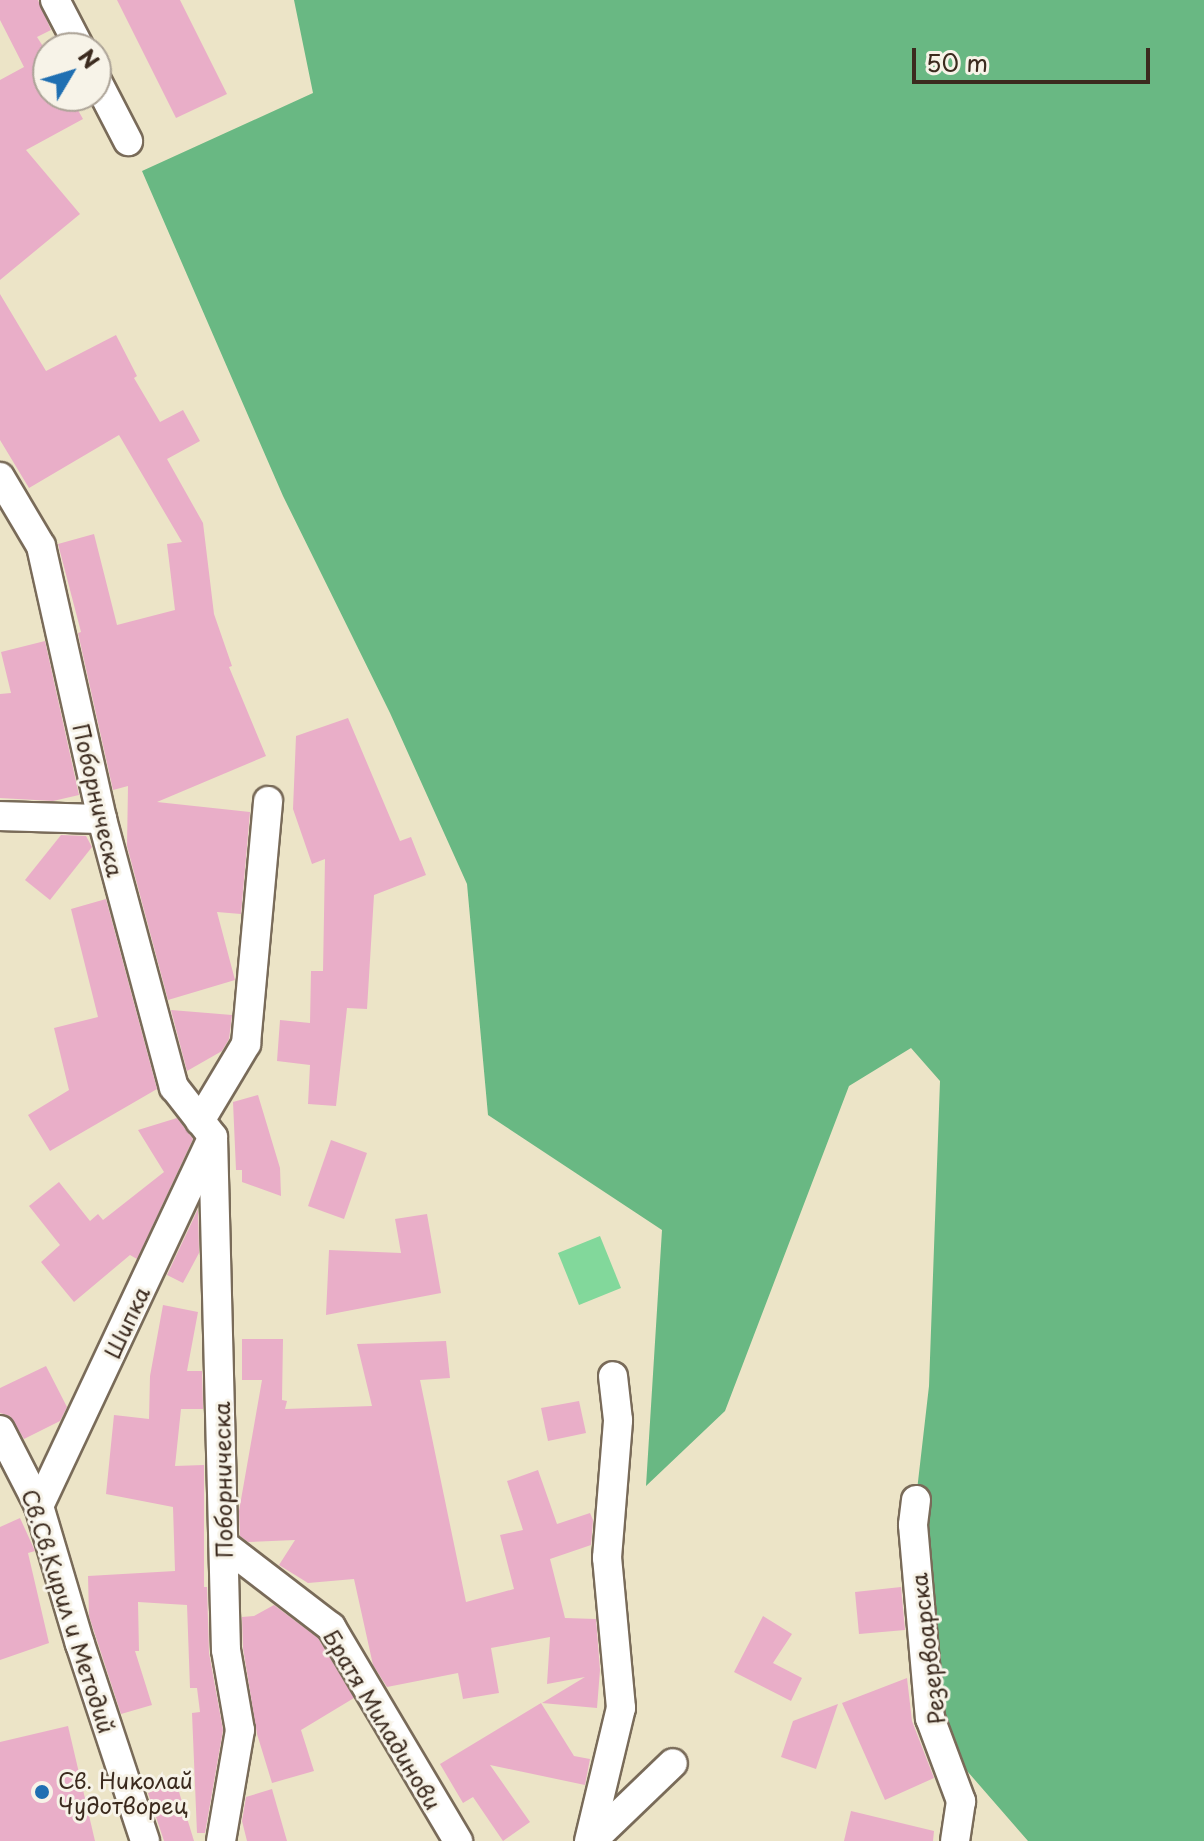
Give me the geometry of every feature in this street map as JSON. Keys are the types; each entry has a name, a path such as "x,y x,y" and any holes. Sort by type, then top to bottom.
{"street":[{"path":"55,0 72,32"},
{"path":"112,110 128,141"},
{"name":"Поборническа","path":"0,477 41,546 102,819 174,1087 207,1129 226,1650 240,1730 221,1841"},
{"path":"207,1129 246,1044 268,801"},
{"path":"0,816 102,819"},
{"name":"Шипка","path":"39,1506 207,1129"},
{"path":"590,1841 621,1708 607,1558 618,1420 613,1376"},
{"name":"Св.Св.Кирил и Методий","path":"0,1430 39,1506 80,1644 145,1841"},
{"name":"Резервоарска","path":"916,1500 913,1525 930,1718 961,1801 955,1841"},
{"name":"Братя Миладинови","path":"224,1545 331,1627 458,1841"},
{"path":"590,1841 673,1763"}],"green space":[{"path":"294,0 1204,0 1204,1841 1028,1841 961,1764 930,1718 913,1525 929,1386 940,1081 911,1048 849,1086 725,1411 646,1486 662,1230 488,1115 467,884 390,713 283,496 142,171 313,93"},
{"path":"600,1236 621,1288 579,1305 558,1253"}],"building":[{"path":"0,0 38,0 51,30 32,32 32,112 79,112 83,119 26,150 80,214 0,280 0,80 24,67 0,20"},
{"path":"117,0 180,0 227,94 176,118"},
{"path":"0,294 46,371 116,335 137,376 134,378 160,422 183,410 200,441 167,459 203,523 214,614 232,666 229,667 266,756 157,802 250,812 241,914 217,912 235,980 168,1000 127,846 128,786 113,790 78,633 81,632 58,544 94,534 117,625 175,610 167,544 182,542 119,435 29,488 0,440"},
{"path":"45,641 79,795 53,801 0,798 0,694 11,693 1,652"},
{"path":"348,718 400,841 411,837 426,875 374,895 367,1009 347,1008 336,1106 308,1104 310,1065 277,1061 280,1020 310,1023 311,971 323,971 325,859 312,864 293,809 296,736"},
{"path":"61,835 86,836 92,847 50,900 25,880"},
{"path":"106,899 157,1089 50,1151 28,1115 69,1090 54,1028 98,1017 71,909"},
{"path":"171,1010 232,1015 229,1039 222,1051 187,1071"},
{"path":"258,1095 280,1168 281,1196 242,1182 242,1170 236,1170 233,1102"},
{"path":"177,1118 193,1139 137,1259 130,1255 74,1302 41,1262 60,1245 29,1206 59,1182 90,1221 98,1214 103,1220 164,1172 138,1130"},
{"path":"331,1140 367,1153 344,1219 308,1206"},
{"path":"198,1209 199,1253 183,1283 167,1275"},
{"path":"427,1214 441,1293 326,1315 329,1250 401,1253 395,1219"},
{"path":"163,1305 198,1312 187,1371 202,1371 203,1409 181,1409 175,1466 204,1465 204,1587 207,1587 209,1653 223,1730 205,1833 197,1833 192,1713 200,1712 197,1688 190,1688 187,1605 138,1602 139,1651 135,1651 152,1705 121,1714 89,1616 88,1576 175,1571 173,1507 106,1494 114,1415 149,1419 150,1376"},
{"path":"242,1339 283,1339 282,1400 287,1401 285,1409 372,1406 357,1344 446,1341 450,1378 420,1380 466,1602 514,1589 500,1535 523,1530 507,1481 538,1470 557,1524 590,1513 593,1520 591,1545 550,1559 565,1618 596,1619 600,1670 597,1708 542,1703 585,1677 547,1684 550,1637 491,1648 499,1693 463,1699 458,1673 387,1687 373,1665 354,1579 308,1583 279,1565 295,1540 248,1542 240,1536 239,1511 262,1380 242,1380"},
{"path":"46,1366 67,1407 60,1421 24,1439 10,1416 0,1413 0,1388"},
{"path":"579,1401 586,1433 548,1441 541,1408"},
{"path":"20,1518 35,1551 28,1553 49,1643 0,1660 0,1527"},
{"path":"901,1587 905,1630 859,1634 855,1592"},
{"path":"274,1605 318,1638 354,1698 301,1730 314,1771 272,1783 257,1734 243,1648 242,1617 254,1616"},
{"path":"763,1616 792,1634 773,1663 802,1678 791,1701 734,1672"},
{"path":"907,1678 912,1721 934,1778 885,1800 842,1703"},
{"path":"541,1703 574,1756 590,1759 585,1785 490,1765 530,1822 503,1841 473,1797 463,1803 440,1764"},
{"path":"838,1704 816,1769 781,1757 793,1721"},
{"name":"Св. Николай Чудотворец","path":"68,1726 95,1841 0,1841 0,1742"},
{"path":"176,1782 194,1841 164,1841 148,1793"},
{"path":"272,1789 287,1841 247,1841 242,1821 246,1797"},
{"path":"851,1811 934,1831 933,1841 844,1841"}],"place":[{"name":"Св. Николай Чудотворец","path":"42,1792"}]}
